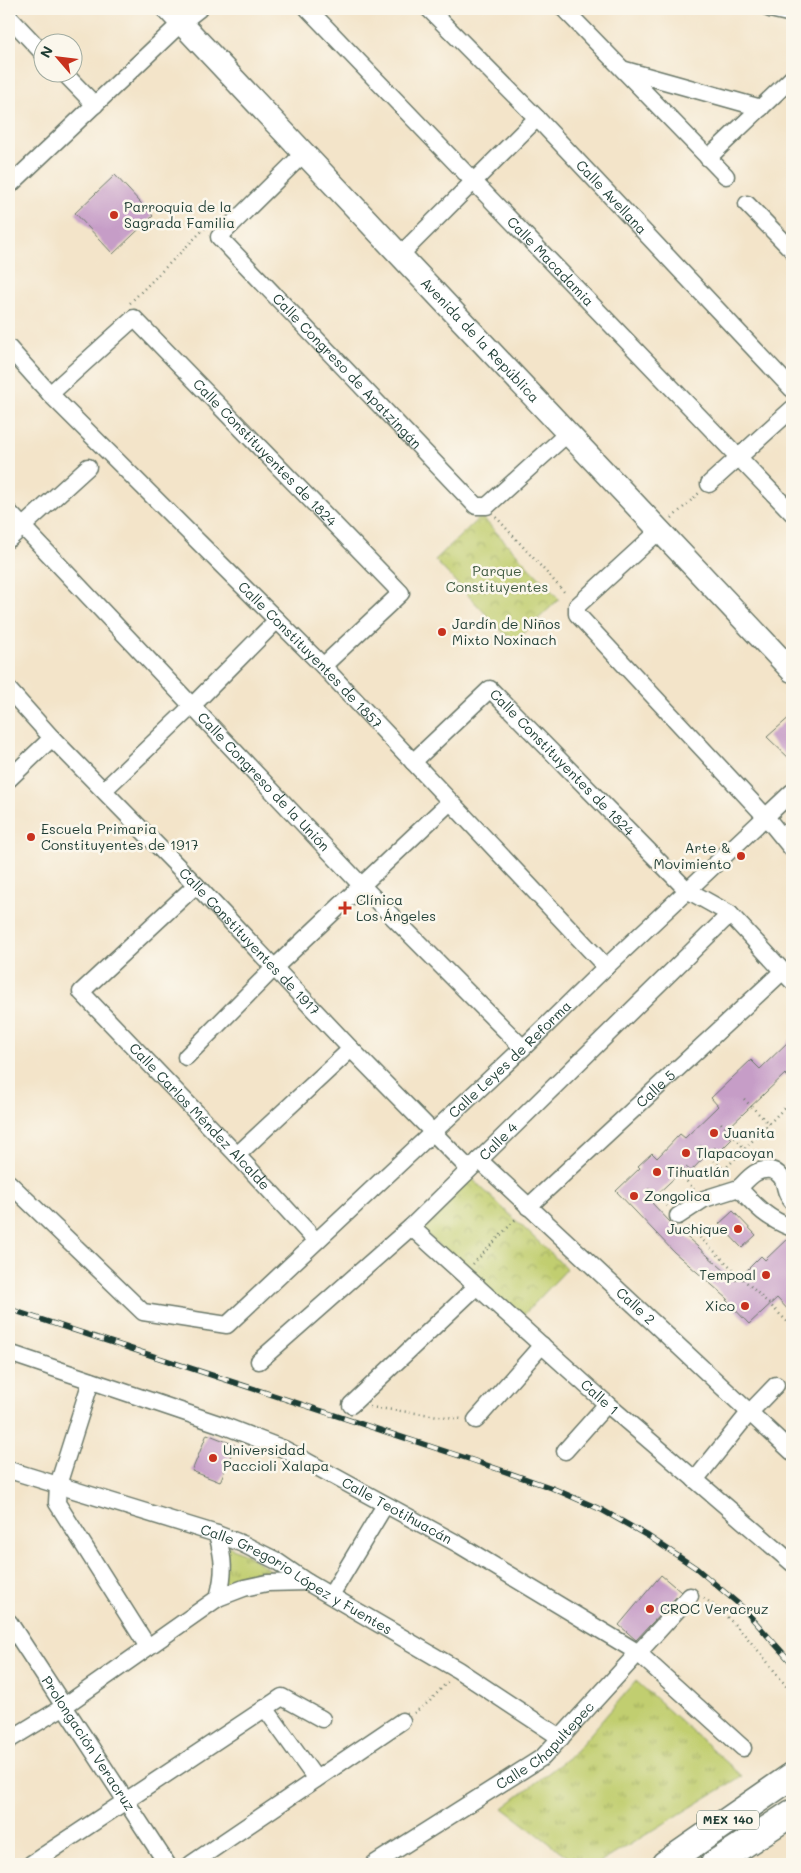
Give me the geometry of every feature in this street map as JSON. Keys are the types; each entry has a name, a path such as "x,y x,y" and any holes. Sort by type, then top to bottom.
{"highway":[{"name":"MEX 140","path":"664,1864 792,1776"},
{"name":"MEX 140","path":"714,1864 792,1812"}],"main road":[{"name":"Avenida de la República","path":"175,16 792,671"}],"street":[{"path":"10,182 95,105 175,16 199,9"},
{"name":"Calle Macadamia","path":"308,9 792,513"},
{"name":"Calle Avellana","path":"429,9 537,118 792,389"},
{"path":"564,9 726,176"},
{"path":"770,9 792,14"},
{"path":"9,17 32,41"},
{"path":"623,69 761,108"},
{"path":"708,158 792,78"},
{"path":"73,82 95,105"},
{"path":"401,254 537,118"},
{"path":"219,237 304,153"},
{"path":"747,204 792,250"},
{"name":"Calle Congreso de Apatzingán","path":"219,237 476,506 486,506"},
{"path":"50,394 134,318"},
{"name":"Calle Constituyentes de 1824","path":"134,318 400,593 323,666"},
{"name":"Calle Constituyentes de 1857","path":"9,348 50,394 323,666 606,967"},
{"path":"709,484 792,409"},
{"path":"486,506 568,433"},
{"path":"9,539 88,467"},
{"name":"Calle Congreso de la Unión","path":"9,512 361,885 523,1048"},
{"path":"660,530 577,606 577,614 766,817 792,848"},
{"path":"104,790 192,706 277,620"},
{"name":"Calle Constituyentes de 1824","path":"413,762 490,689 687,890"},
{"name":"Calle Constituyentes de 1917","path":"9,690 52,738 196,885 350,1049 433,1132 474,1164"},
{"path":"9,778 52,738"},
{"name":"Calle Leyes de Reforma","path":"9,1183 143,1312 227,1326 792,792"},
{"path":"186,1057 274,968 450,802"},
{"name":"Calle Carlos Méndez Alcalde","path":"196,885 81,992 237,1155 316,1241"},
{"path":"687,890 730,914 788,976"},
{"name":"Calle 4","path":"259,1361 411,1227 730,914"},
{"name":"Calle 5","path":"531,1210 788,976"},
{"path":"237,1155 350,1049"},
{"name":"Calle 2","path":"474,1164 531,1210 792,1452"},
{"path":"678,1216 704,1199 734,1190 752,1174 762,1169 775,1171 782,1179 785,1193 792,1201"},
{"path":"734,1190 760,1211 779,1223 792,1228"},
{"name":"Calle 1","path":"411,1227 607,1404 792,1564"},
{"path":"351,1405 477,1286"},
{"path":"476,1420 542,1345"},
{"name":"Calle Teotihuacán","path":"9,1353 212,1422 284,1449 458,1544 637,1652 742,1748"},
{"path":"91,1381 58,1485 57,1503 148,1647"},
{"path":"694,1480 749,1413 776,1385"},
{"path":"565,1451 607,1404"},
{"name":"Calle Gregorio López y Fuentes","path":"9,1470 217,1534 275,1560 307,1582 458,1670 561,1738"},
{"path":"331,1595 385,1505"},
{"path":"217,1534 223,1557 223,1578 218,1598"},
{"path":"9,1740 63,1707 218,1598 244,1588 267,1583 307,1582"},
{"name":"Calle Chapultepec","path":"374,1864 543,1757 690,1596"},
{"name":"Prolongación Veracruz","path":"9,1622 167,1864"},
{"path":"31,1864 282,1697 322,1719"},
{"path":"265,1708 316,1779"},
{"path":"191,1864 402,1721"}],"path":[{"path":"134,318 124,308 208,225 219,237"},
{"path":"660,530 709,484"},
{"path":"486,506 577,606"},
{"path":"744,1099 769,1124"},
{"path":"724,1170 792,1101"},
{"path":"721,1123 745,1149"},
{"path":"700,1146 724,1170 734,1190"},
{"path":"674,1167 704,1199"},
{"path":"648,1189 792,1326"},
{"path":"484,1253 515,1220 531,1210"},
{"path":"351,1405 476,1420"},
{"path":"690,1596 695,1594 701,1595 720,1610 751,1642 792,1694"},
{"path":"402,1721 430,1701 458,1670"}],"green space":[{"name":"Parque Constituyentes","path":"481,516 559,599 513,643 435,560"},
{"path":"464,1171 567,1269 518,1321 415,1223"},
{"path":"222,1543 249,1556 274,1573 274,1578 251,1579 218,1587"},
{"path":"636,1681 742,1776 598,1864 577,1864 503,1808 573,1754"}],"building":[{"name":"Parroquia de la Sagrada Familia","path":"115,175 153,216 113,254 75,213"},
{"path":"792,715 792,761 767,737"},
{"path":"792,1038 792,1081 785,1074 725,1131 732,1139 719,1152 714,1147 691,1171 686,1167 651,1200 670,1222 736,1281 761,1256 765,1260 789,1237 792,1238 792,1314 777,1298 749,1324 726,1300 728,1299 674,1252 616,1191 640,1168 638,1166 652,1153 657,1158 680,1134 685,1138 718,1106 711,1098 751,1060 760,1069"},
{"name":"Juchique","path":"733,1211 756,1235 742,1248 719,1224"},
{"name":"Universidad Paccioli Xalapa","path":"207,1434 235,1445 220,1482 192,1471"},
{"name":"CROC Veracruz","path":"661,1575 681,1592 636,1640 619,1625"}],"railway":[{"path":"9,1309 472,1460 552,1488 602,1510 648,1536 696,1568 741,1606 792,1663"}],"place":[{"name":"Parroquia de la Sagrada Familia","path":"114,215"},
{"name":"Jardín de Niños Mixto Noxinach","path":"442,632"},
{"name":"Escuela Primaria Constituyentes de 1917","path":"31,837"},
{"name":"Arte & Movimiento","path":"741,856"},
{"name":"Clínica Los Ángeles","path":"345,908"},
{"name":"Juanita","path":"714,1133"},
{"name":"Tlapacoyan","path":"686,1153"},
{"name":"Tihuatlán","path":"657,1172"},
{"name":"Zongolica","path":"634,1196"},
{"name":"Juchique","path":"738,1229"},
{"name":"Tempoal","path":"766,1275"},
{"name":"Xico","path":"745,1306"},
{"name":"Universidad Paccioli Xalapa","path":"213,1458"},
{"name":"CROC Veracruz","path":"650,1609"}]}
